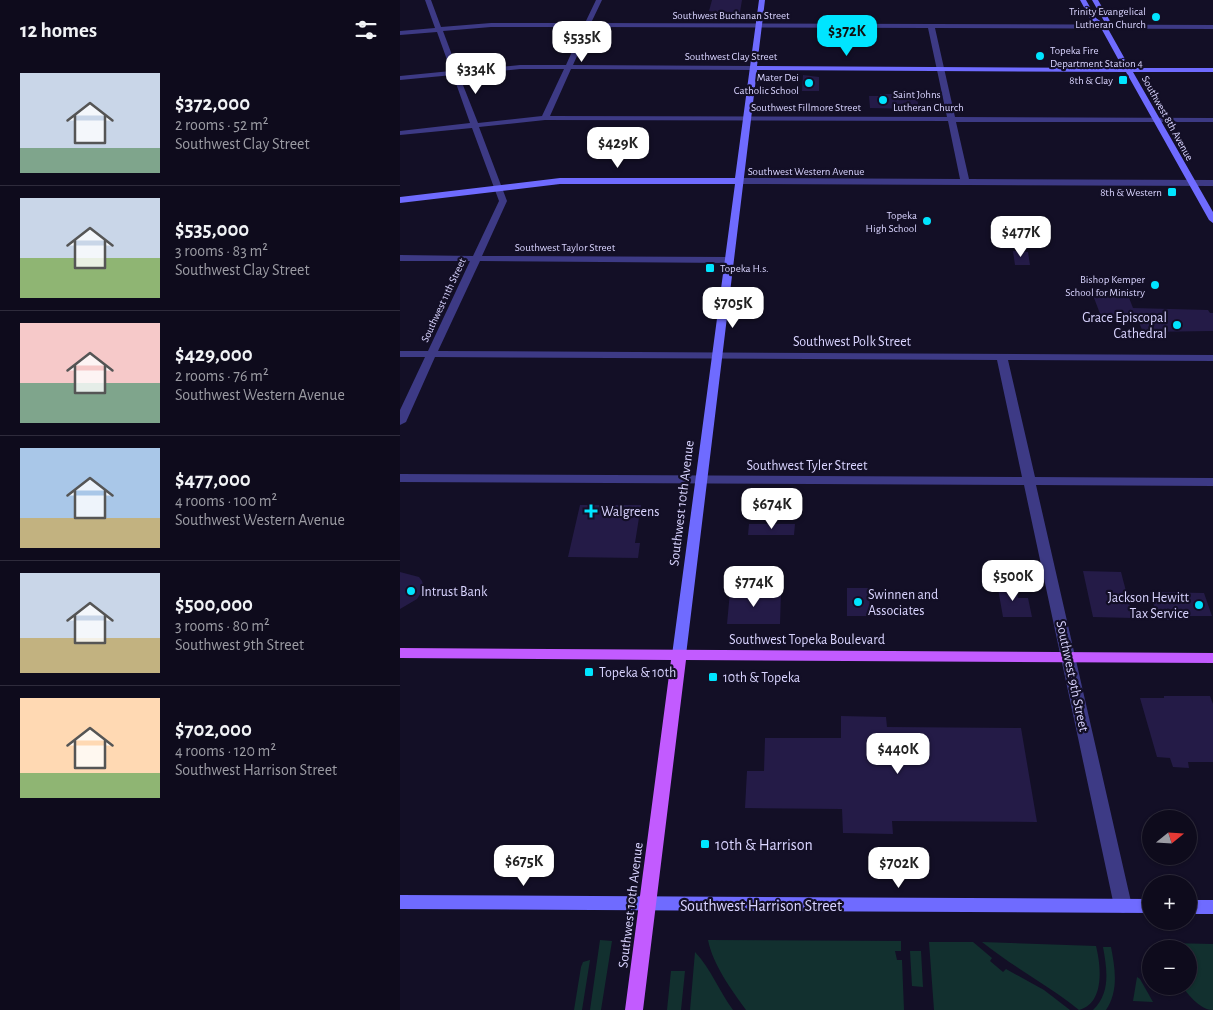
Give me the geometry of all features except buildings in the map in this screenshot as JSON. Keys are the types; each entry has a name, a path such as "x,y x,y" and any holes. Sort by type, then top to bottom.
{"main road":[{"name":"Southwest Topeka Boulevard","path":"400,653 1213,658"},
{"name":"Southwest 10th Avenue","path":"634,1010 679,655"}],"street":[{"path":"428,0 499,188"},
{"path":"545,118 599,0"},
{"name":"Southwest 10th Avenue","path":"679,655 762,0"},
{"name":"Southwest 8th Avenue","path":"1083,0 1094,19 1104,26 1213,220"},
{"name":"Southwest 8th Avenue","path":"1095,0 1106,21 1104,26"},
{"name":"Southwest Buchanan Street","path":"400,33 491,25 1213,27"},
{"path":"931,26 965,182"},
{"name":"Southwest Clay Street","path":"400,78 511,68 568,67 1213,70"},
{"name":"Southwest Fillmore Street","path":"400,133 545,118 1213,120"},
{"name":"Southwest Western Avenue","path":"400,200 560,181 1213,183"},
{"name":"Southwest 11th Street","path":"400,422 503,202 499,188"},
{"name":"Southwest Taylor Street","path":"400,258 729,260"},
{"name":"Southwest Polk Street","path":"400,354 1213,358"},
{"name":"Southwest 9th Street","path":"1002,357 1123,906"},
{"name":"Southwest Tyler Street","path":"400,478 1213,482"},
{"name":"Southwest Harrison Street","path":"400,902 1142,906"},
{"path":"1197,906 1213,907"}],"green space":[{"path":"600,940 612,941 601,1010 590,1010"},
{"path":"708,940 901,941 901,951 895,951 897,960 902,960 904,1010 746,1010 718,968"},
{"path":"929,942 973,942 992,958 990,961 1003,972 1006,969 1044,990 1070,1010 934,1010"},
{"path":"982,942 1096,946 1100,973 1097,992 1087,1006 1079,1010"},
{"path":"1197,944 1213,944 1213,1010 1204,1008 1190,995 1197,995"},
{"path":"1103,947 1111,947 1115,971 1113,995 1106,1010 1093,1010 1103,996 1105,988 1106,964"},
{"path":"910,951 921,951 923,987 912,986"},
{"path":"695,952 706,966 733,1010 690,1010"},
{"path":"590,960 582,1010 574,1010 581,967 583,962"},
{"path":"671,971 685,971 681,1010 667,1010"},
{"path":"1137,977 1142,983 1142,995 1149,995 1153,1002 1133,1001"}],"place":[{"name":"Trinity Evangelical Lutheran Church","path":"1156,17"},
{"name":"Topeka Fire Department Station 4","path":"1040,56"},
{"name":"8th & Clay","path":"1123,80"},
{"name":"Mater Dei Catholic School","path":"809,83"},
{"name":"Saint Johns Lutheran Church","path":"883,100"},
{"name":"8th & Western","path":"1172,192"},
{"name":"Topeka High School","path":"927,221"},
{"name":"Topeka H.s.","path":"710,268"},
{"name":"Bishop Kemper School for Ministry","path":"1155,285"},
{"name":"Grace Episcopal Cathedral","path":"1177,325"},
{"name":"Walgreens","path":"591,511"},
{"name":"Intrust Bank","path":"411,591"},
{"name":"Swinnen and Associates","path":"858,602"},
{"name":"Jackson Hewitt Tax Service","path":"1199,605"},
{"name":"Topeka & 10th","path":"589,672"},
{"name":"10th & Topeka","path":"713,677"},
{"name":"10th & Harrison","path":"705,844"}]}
